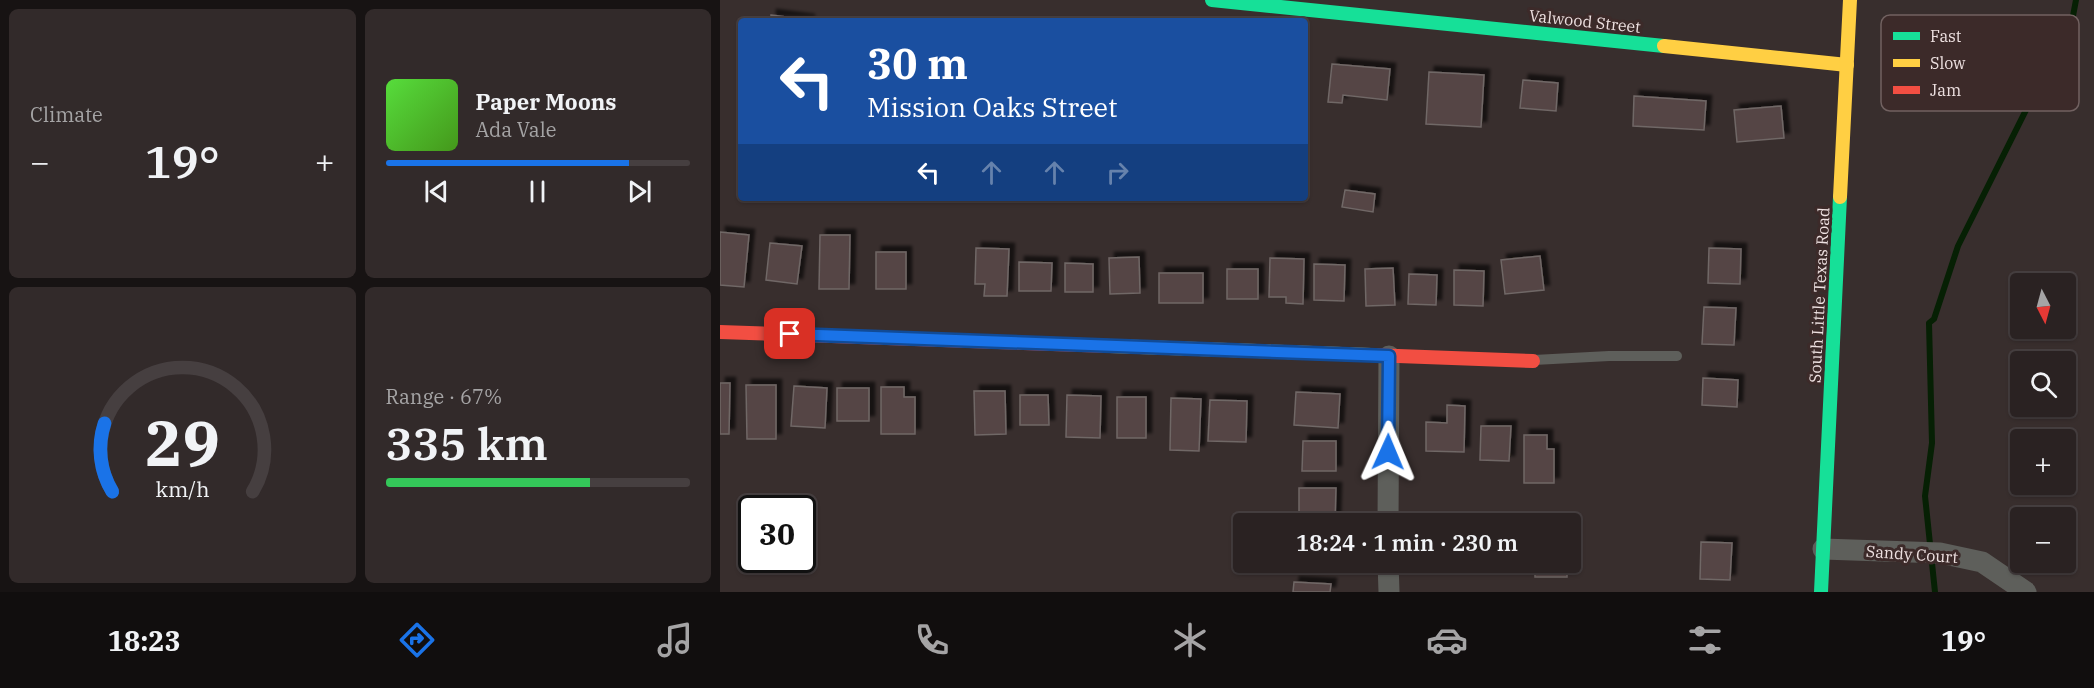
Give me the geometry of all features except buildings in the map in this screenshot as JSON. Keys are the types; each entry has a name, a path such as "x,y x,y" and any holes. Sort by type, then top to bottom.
{"street":[{"name":"Valwood Street","path":"1212,0 1847,65"},
{"name":"South Little Texas Road","path":"1821,592 1850,0"},
{"path":"720,332 1533,360"},
{"path":"1388,513 1389,356"},
{"name":"Sandy Court","path":"1823,549 1940,554 1982,562 2026,592"},
{"path":"1388,573 1389,592"}],"lane":[{"path":"1533,360 1609,356 1677,356"}],"waterway":[{"path":"2073,15 2076,0"},
{"path":"1935,592 1925,496 1932,443 1929,323 1934,319 1958,246 2026,111"}],"traffic: fast":[{"path":"1212,0 1664,46"},
{"path":"1821,592 1840,197"}],"traffic: slow":[{"path":"1840,197 1850,0"},
{"path":"1664,46 1847,65"},
{"path":"1110,346 1371,355"}],"traffic: jam":[{"path":"720,332 1110,346"},
{"path":"1371,355 1533,361"}],"route":[{"path":"790,334 1389,356 1388,452"}]}
